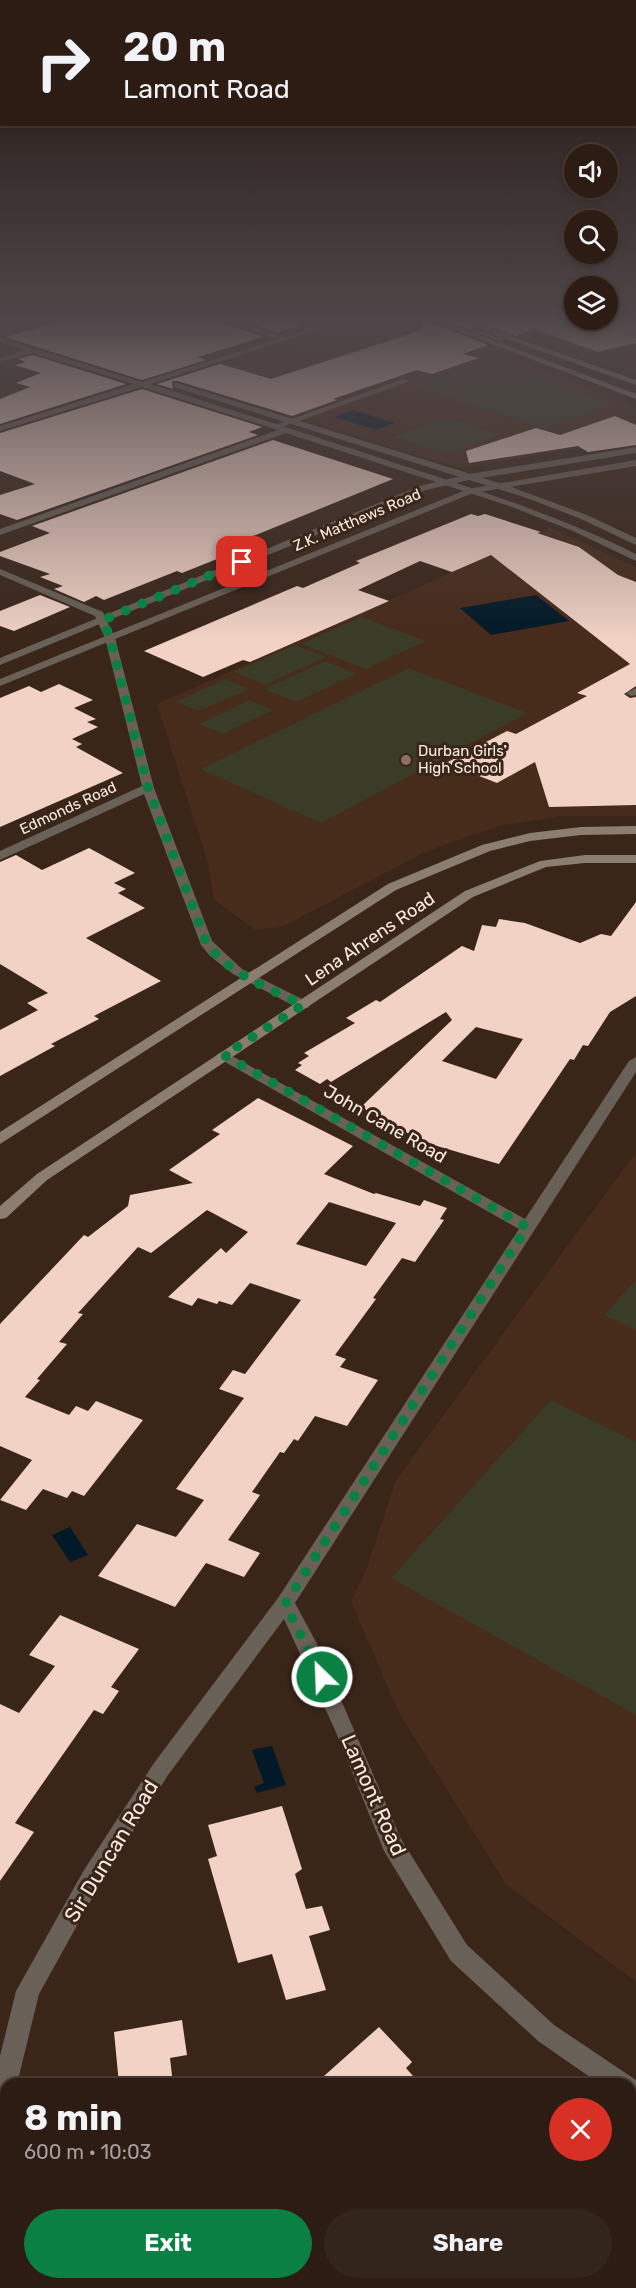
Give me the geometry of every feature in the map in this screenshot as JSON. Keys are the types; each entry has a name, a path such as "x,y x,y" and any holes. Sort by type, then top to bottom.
{"main road":[{"name":"Lena Ahrens Road","path":"0,1139 392,887 486,848 530,837 581,831 636,830"},
{"name":"Lena Ahrens Road","path":"0,1214 42,1177 469,894 544,864 585,859 636,859"}],"street":[{"path":"279,427 552,518 636,558"},
{"path":"0,532 294,427"},
{"path":"313,427 497,485 581,517 636,545"},
{"name":"Z.K. Matthews Road","path":"0,662 423,489 470,477 636,450"},
{"name":"Z.K. Matthews Road","path":"0,683 471,491 636,463"},
{"path":"621,550 636,545"},
{"path":"282,546 311,556"},
{"path":"0,572 91,609 103,620 110,638 148,788 206,942 215,956 232,969 303,1005"},
{"name":"Edmonds Road","path":"0,856 148,788"},
{"name":"John Cane Road","path":"224,1055 527,1227"},
{"path":"285,1604 636,1061"},
{"name":"Lamont Road","path":"285,1604 306,1642 392,1844 459,1953 546,2033 613,2078"},
{"name":"Sir Duncan Road","path":"6,2078 28,1991 92,1877 161,1769 285,1604"}],"shaded area":[{"path":"327,427 636,427 636,439 459,468"},
{"name":"Durban Girls' High School","path":"551,528 636,567 636,816 562,816 504,825 472,835 423,853 284,926 256,930 214,900 208,863 157,704"},
{"path":"636,1152 636,1982 506,1884 399,1713 351,1601 367,1568 396,1480"}],"green space":[{"path":"422,427 476,427 500,434 448,454 393,437"},
{"path":"361,617 426,641 398,654 393,654 395,655 366,669 301,644"},
{"path":"295,645 326,657 265,685 234,672"},
{"path":"326,661 357,674 296,702 264,689"},
{"path":"409,668 527,713 321,823 200,769"},
{"path":"226,679 249,689 199,711 176,702"},
{"path":"249,700 273,710 222,734 199,724"},
{"path":"636,1280 636,1330 604,1315"},
{"path":"551,1400 636,1442 636,1715 391,1578"}],"water":[{"path":"366,427 385,427 376,430"},
{"path":"536,595 569,621 491,635 460,608"},
{"path":"70,1527 88,1555 70,1562 52,1535"},
{"path":"272,1746 286,1785 257,1793 254,1787 264,1783 252,1750"}],"building":[{"path":"20,427 262,427 249,432 258,435 17,520 0,514 0,495 35,484 0,471 0,433"},
{"path":"584,427 636,427 636,445 588,452 578,446 469,463 466,451 536,428 560,435"},
{"path":"273,440 393,479 236,543 247,547 182,573 177,571 104,600 96,596 84,602 54,589 63,586 40,577 50,574 0,556 0,552 50,533 32,526"},
{"path":"471,514 478,516 485,514 579,547 618,575 636,582 636,686 624,694 630,698 636,697 636,805 549,807 535,762 497,783 446,763 507,731 516,734 587,696 577,693 630,664 491,555 452,572 420,561 358,590 389,601 250,662 243,660 203,677 144,651 297,586 303,588 360,563 356,561"},
{"path":"40,595 70,607 14,631 0,626 0,611"},
{"path":"59,684 93,700 74,708 96,719 87,722 98,727 72,739 82,744 76,747 123,773 0,827 0,698 29,686 41,692"},
{"path":"89,848 135,873 114,883 126,889 118,893 145,908 86,938 161,981 94,1016 99,1019 51,1044 55,1046 0,1076 0,1030 38,1010 27,1003 48,993 0,964 0,862 16,855 42,870"},
{"path":"636,902 636,996 610,1012 588,1046 583,1045 574,1060 570,1059 499,1164 437,1146 411,1135 361,1107 452,1020 446,1012 331,1082 327,1079 320,1084 295,1070 302,1065 298,1063 309,1056 304,1053 355,1023 346,1018 376,1000 380,1002 462,946 474,951 482,925 496,927 499,919 525,923 580,943 601,934 611,936","holes":["476,1027 523,1039 496,1079 442,1061"]},
{"path":"258,1098 353,1146 324,1174 374,1194 420,1206 424,1200 447,1208 440,1219 444,1220 415,1262 402,1258 373,1298 376,1299 335,1355 346,1359 340,1367 378,1380 347,1426 315,1416 298,1441 294,1439 284,1453 280,1452 252,1492 260,1495 228,1540 260,1553 244,1577 206,1563 175,1607 98,1576 137,1524 176,1537 204,1500 176,1489 244,1398 219,1389 233,1370 245,1374 301,1300 250,1283 232,1305 219,1301 217,1304 198,1298 192,1306 168,1297 221,1248 226,1253 248,1232 207,1210 151,1253 138,1247 78,1313 83,1314 59,1342 67,1344 25,1397 69,1415 76,1406 88,1411 96,1401 143,1420 84,1496 72,1491 67,1498 43,1489 26,1510 0,1500 32,1460 0,1446 0,1324 84,1235 88,1237 128,1206 130,1195 193,1183 169,1170 220,1134 212,1130","holes":["329,1202 396,1223 366,1266 296,1244"]},
{"path":"60,1615 139,1649 111,1687 119,1691 103,1714 94,1710 15,1823 34,1832 0,1881 0,1704 19,1713 55,1666 29,1655"},
{"path":"282,1806 302,1869 295,1874 306,1909 322,1906 330,1930 309,1936 326,1990 286,2000 272,1954 238,1963 208,1859 217,1856 208,1825"},
{"path":"182,2020 187,2055 170,2058 172,2078 118,2078 114,2032"},
{"path":"379,2027 412,2062 406,2068 415,2078 322,2078"}],"place":[{"name":"Durban Girls' High School","path":"406,760"}],"route":[{"path":"242,562 103,620 110,638 148,788 206,942 215,956 232,969 303,1005 224,1055 527,1227 285,1604 322,1677"}]}
